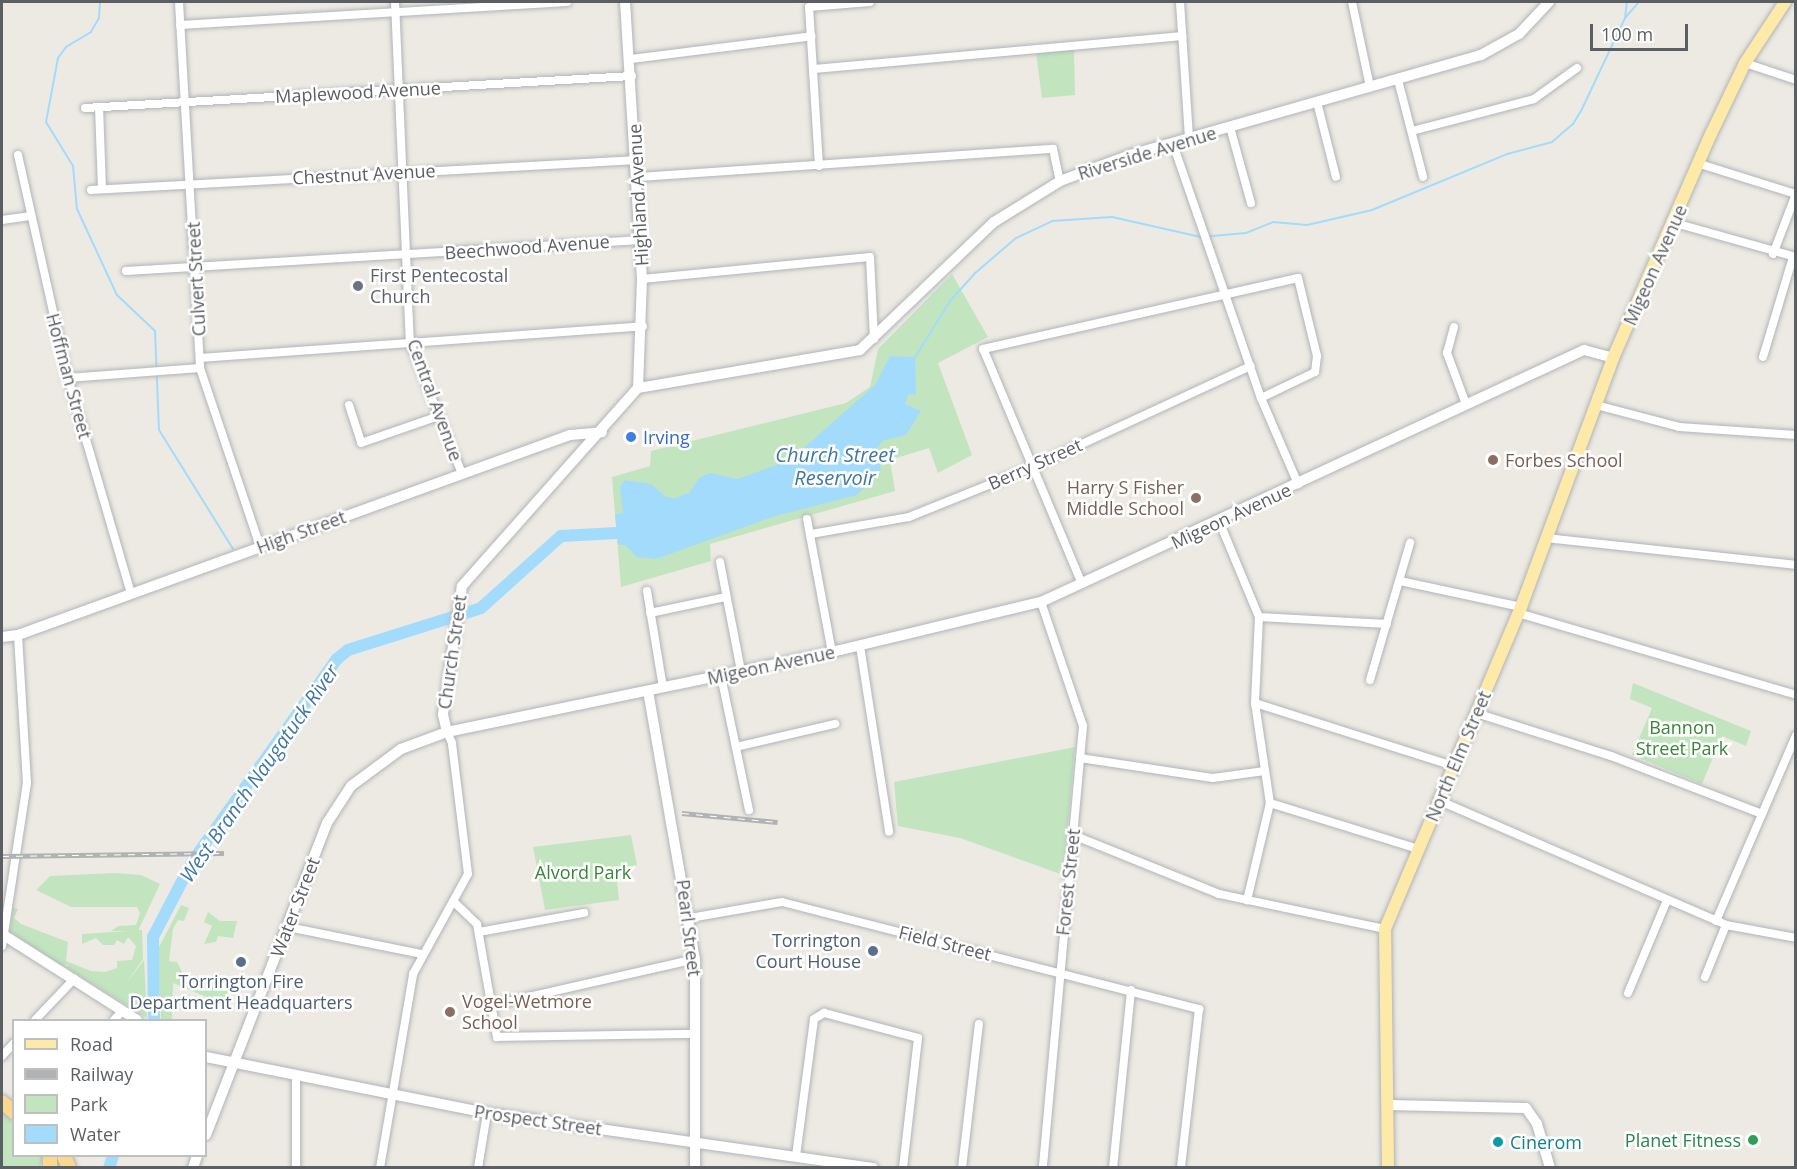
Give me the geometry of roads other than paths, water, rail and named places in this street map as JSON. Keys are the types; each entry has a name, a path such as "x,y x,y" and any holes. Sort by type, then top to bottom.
{"main road":[{"name":"Migeon Avenue","path":"1613,358 1745,63 1785,2"},
{"name":"North Elm Street","path":"1388,1167 1385,929 1520,610 1613,358"}],"street":[{"name":"Culvert Street","path":"179,2 200,368 260,546"},
{"name":"Central Avenue","path":"395,2 404,255 410,343 462,474"},
{"path":"180,25 567,2"},
{"name":"Highland Avenue","path":"625,2 639,177 643,326 638,388"},
{"path":"819,166 812,36 808,7 870,2"},
{"path":"1180,2 1189,139"},
{"path":"1352,2 1370,87"},
{"name":"Riverside Avenue","path":"638,388 842,354 874,340 994,222 1060,182 1092,166 1398,80 1500,48 1549,2"},
{"path":"631,59 812,36"},
{"path":"814,69 1183,36"},
{"path":"1745,63 1796,80"},
{"path":"1412,131 1534,99 1578,68"},
{"name":"Maplewood Avenue","path":"85,108 632,76"},
{"path":"1398,80 1423,177"},
{"path":"1317,102 1336,177"},
{"path":"99,107 102,189"},
{"path":"1230,127 1251,203"},
{"path":"1173,144 1261,398 1298,484"},
{"path":"639,177 1053,149 1060,182"},
{"name":"Hoffman Street","path":"18,155 68,378 131,594"},
{"name":"Chestnut Avenue","path":"91,190 638,160"},
{"path":"1700,164 1796,194 1773,254"},
{"path":"2,220 30,216"},
{"path":"1675,223 1773,254 1794,257 1763,357"},
{"name":"Beechwood Avenue","path":"126,271 640,240"},
{"path":"642,279 870,257 874,340"},
{"path":"1082,584 1030,468 982,349 1298,278 1317,356 1315,372 1261,398"},
{"path":"200,358 643,326"},
{"path":"1454,327 1447,353 1466,404"},
{"name":"Migeon Avenue","path":"447,732 860,646 1041,602 1584,350 1613,358"},
{"name":"Berry Street","path":"811,534 909,517 1030,468 1251,366"},
{"path":"68,378 160,373 200,368"},
{"name":"Church Street","path":"380,1167 406,1001 422,954 454,902 468,874 452,743 443,714 459,595 638,388"},
{"path":"349,405 361,443 439,416"},
{"path":"1596,405 1679,427 1796,435"},
{"name":"High Street","path":"2,638 18,635 570,435 602,432"},
{"path":"807,519 832,652"},
{"path":"1219,521 1259,617 1255,703 1270,802 1247,900"},
{"path":"1545,538 1796,565"},
{"path":"1370,680 1410,543"},
{"path":"720,562 741,671"},
{"path":"1400,581 1520,610 1796,695"},
{"path":"647,591 663,688"},
{"path":"650,613 726,597"},
{"name":"Forest Street","path":"1041,602 1079,712 1080,758 1043,1167"},
{"path":"1259,617 1387,624"},
{"path":"18,635 27,783 2,939 74,979 135,1019"},
{"path":"860,646 889,832"},
{"path":"721,676 749,810"},
{"name":"Pearl Street","path":"648,691 690,918 695,959 695,1167"},
{"path":"1255,703 1454,766"},
{"path":"1476,712 1611,756 1762,814"},
{"path":"736,747 835,724"},
{"name":"Water Street","path":"207,1133 327,823 345,793 401,749 447,732"},
{"path":"1716,921 1796,735"},
{"path":"1080,758 1213,778 1265,771"},
{"path":"1440,801 1726,925 1796,939"},
{"path":"1270,802 1419,849"},
{"path":"1073,835 1247,900 1385,929"},
{"path":"1628,993 1667,900"},
{"path":"454,902 474,919 479,932 497,1037 695,1034"},
{"name":"Field Street","path":"690,918 782,902 1199,1009 1181,1167"},
{"path":"479,932 584,914"},
{"path":"1705,977 1726,925"},
{"path":"288,927 422,954"},
{"path":"493,1005 695,959"},
{"path":"36,1019 74,979"},
{"path":"1113,1167 1131,990"},
{"path":"115,1019 122,1011"},
{"path":"796,1156 818,1014 918,1038 903,1167"},
{"path":"962,1167 979,1024"},
{"name":"Prospect Street","path":"207,1057 234,1066 487,1113 873,1167"},
{"path":"296,1078 296,1167"},
{"path":"1388,1105 1528,1109 1550,1167"},
{"path":"478,1167 487,1113"}],"water":[{"name":"Church Street Reservoir","path":"890,356 915,357 916,395 909,394 905,404 921,411 906,435 882,441 876,450 881,470 857,495 772,517 656,559 637,557 625,545 618,545 615,514 623,513 620,487 625,480 651,484 666,497 675,498 689,493 699,478 710,473 738,479 790,460 875,385"}],"waterway":[{"path":"100,2 99,18 91,32 66,47 58,58 46,122 73,166 77,209 117,295 155,331 159,430 233,549"},
{"name":"West Branch Naugatuck River","path":"914,359 950,301 974,274 1016,238 1052,221 1112,217 1201,237 1246,233 1273,222 1307,225 1372,210 1507,154 1552,142 1573,124 1582,109 1625,18 1627,2"},
{"name":"West Branch Naugatuck River","path":"1625,18 1639,2"},
{"name":"West Branch Naugatuck River","path":"154,1019 153,937 192,862 337,659 348,650 481,608 561,536 617,533"},
{"name":"West Branch Naugatuck River","path":"109,1168 113,1157"}],"railway":[{"path":"682,813 778,822"},
{"path":"2,856 224,853"}],"place":[{"name":"First Pentecostal Church","path":"358,286"},
{"name":"Irving","path":"631,437"},
{"name":"Forbes School","path":"1493,460"},
{"name":"Harry S Fisher Middle School","path":"1196,498"},
{"name":"Torrington Court House","path":"873,951"},
{"name":"Torrington Fire Department Headquarters","path":"241,962"},
{"name":"Vogel-Wetmore School","path":"450,1012"},
{"name":"Planet Fitness","path":"1753,1140"},
{"name":"Cinerom","path":"1498,1142"}],"park label":[{"name":"Bannon Street Park","path":"1682,738"},
{"name":"Alvord Park","path":"583,872"}]}
